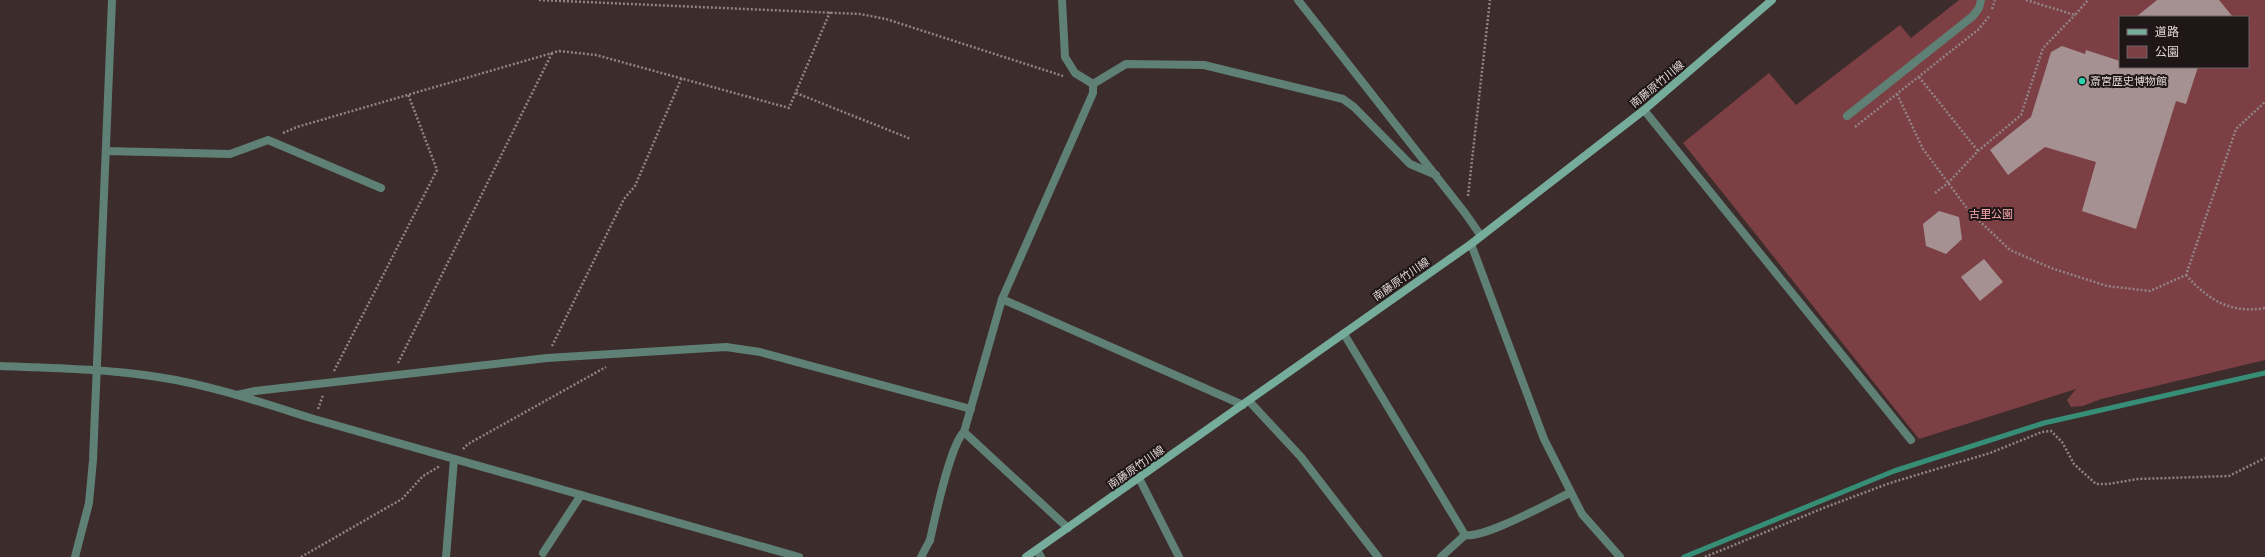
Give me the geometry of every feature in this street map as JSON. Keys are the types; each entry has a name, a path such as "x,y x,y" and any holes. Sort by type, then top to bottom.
{"main road":[{"name":"南藤原竹川線","path":"1026,557 1039,553 1068,528 1344,334 1371,313 1471,244 1644,110 1772,0"}],"street":[{"path":"75,557 89,503 93,460 95,370 112,0"},
{"path":"1062,0 1065,57 1075,73 1093,84"},
{"path":"1298,0 1466,213 1481,236"},
{"path":"1847,116 1973,16 1979,8 1981,0"},
{"path":"1093,84 1126,64 1204,64 1343,99 1354,106 1410,164 1436,175"},
{"path":"921,557 930,540 949,467 959,437 964,432 1002,299 1085,113 1093,93 1093,84"},
{"path":"1644,110 1911,440"},
{"path":"106,151 230,154 268,140 382,188"},
{"path":"1471,244 1544,438 1570,493 1582,514 1620,557"},
{"path":"1002,299 1246,403 1301,457 1378,557"},
{"path":"1344,334 1465,535"},
{"path":"238,395 255,391 328,382 547,358 726,347 760,352 971,409"},
{"path":"0,366 95,370 159,377 238,395 314,419 581,495 777,554 799,557"},
{"path":"964,432 1068,528"},
{"path":"446,557 454,459"},
{"path":"1139,478 1179,557"},
{"path":"1465,535 1470,536 1486,532 1570,493"},
{"path":"541,555 581,495"},
{"path":"1441,557 1465,535"}],"path":[{"path":"539,0 860,14 886,19 1065,76 1075,73"},
{"path":"1466,213 1477,128 1490,0"},
{"path":"2026,0 2075,15"},
{"path":"1935,194 1948,183 1978,150 2021,115 2043,48 2088,0"},
{"path":"268,140 297,127 559,51 596,54 789,108 830,12"},
{"path":"392,375 552,53"},
{"path":"1919,76 1978,150"},
{"path":"547,358 624,199 636,186 682,77"},
{"path":"796,93 911,139"},
{"path":"314,419 328,382 437,170 408,94"},
{"path":"1897,94 1924,149 1948,183 1969,211 2010,250 2051,268 2107,286 2150,291 2186,275 2236,129 2265,102"},
{"path":"2186,275 2200,291 2220,304 2250,311 2265,308"},
{"path":"301,557 402,499 423,476 454,459 468,444 610,364"},
{"path":"1705,557 1833,504 1890,483 1990,453 2042,432 2051,431 2057,436 2074,464 2096,484 2108,484 2138,479 2230,476 2265,458"}],"green space":[{"name":"古里公園","path":"1959,0 2265,0 2265,360 2101,399 2083,406 2071,407 2067,400 2076,389 1919,439 1683,143 1769,73 1796,105 1900,25 1911,38"}],"building":[{"path":"2157,0 2219,0 2232,16 2137,16"},
{"path":"2062,46 2085,54 2086,50 2119,61 2119,68 2198,68 2186,104 2176,101 2136,229 2082,211 2096,162 2045,147 2008,175 1990,150 2031,117 2051,52"},
{"path":"1939,211 1959,217 1962,239 1946,254 1926,246 1923,224"},
{"path":"1984,259 2003,282 1980,301 1961,277"}],"waterway":[{"path":"1684,557 1894,471 2044,423 2265,373"}],"place":[{"name":"斎宮歴史博物館","path":"2082,81"}]}
